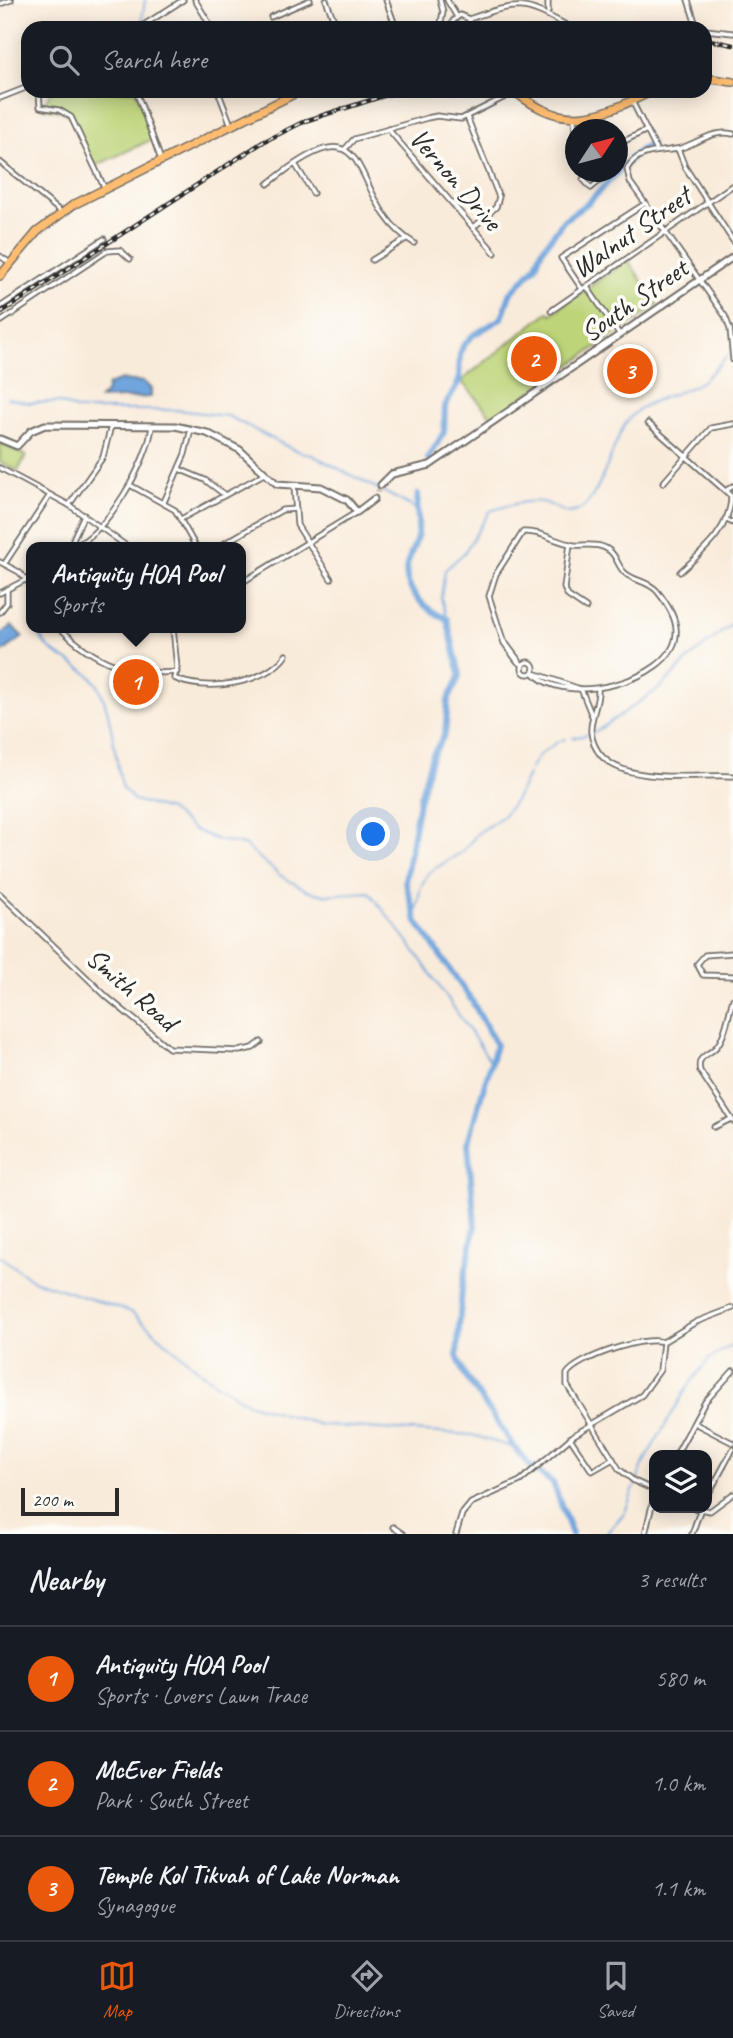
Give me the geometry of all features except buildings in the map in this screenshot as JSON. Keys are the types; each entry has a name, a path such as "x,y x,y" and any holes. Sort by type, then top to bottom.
{"main road":[{"path":"712,79 733,82"},
{"path":"0,276 37,232 61,212 286,98"},
{"path":"523,98 543,111 574,118 597,116 638,98"}],"street":[{"path":"0,4 11,0"},
{"path":"150,21 183,0"},
{"path":"195,0 208,21"},
{"path":"271,17 310,0"},
{"path":"326,0 334,21"},
{"path":"386,0 394,21"},
{"path":"440,0 443,12 441,21"},
{"path":"447,0 457,17"},
{"path":"548,0 548,12"},
{"path":"688,0 694,21"},
{"path":"457,17 463,15 469,19 508,3 524,3 548,12 562,21"},
{"path":"456,21 457,17"},
{"path":"712,31 733,33"},
{"path":"0,97 21,90"},
{"path":"39,98 40,107 63,111 72,120 104,188"},
{"path":"139,98 161,160"},
{"path":"220,98 230,125"},
{"path":"345,149 354,139 435,116 454,120 467,117 503,98"},
{"path":"632,101 656,149"},
{"path":"467,117 499,194 496,206 473,228"},
{"name":"Vernon Drive","path":"388,130 495,253"},
{"path":"628,139 647,130"},
{"path":"733,134 702,138 678,149 656,149 634,161 626,169 630,182 727,319 733,360"},
{"path":"268,184 295,163 322,149 345,149 357,158 373,200 406,239 414,243"},
{"path":"678,149 706,203 733,241"},
{"path":"0,162 61,212"},
{"path":"295,163 313,192"},
{"name":"Walnut Street","path":"551,311 733,184"},
{"path":"620,335 561,258 646,203"},
{"path":"0,307 104,239"},
{"path":"372,260 406,239"},
{"path":"0,322 107,251 120,250 130,259"},
{"path":"0,256 10,263"},
{"name":"South Street","path":"381,485 392,474 430,465 733,257"},
{"path":"648,423 727,490 732,499 713,542 680,572"},
{"path":"663,483 713,427 733,424"},
{"path":"0,439 17,446 40,426 152,426 191,429 207,433 240,450 277,484 321,486 335,492 357,512"},
{"path":"69,505 103,457 111,426"},
{"path":"79,542 101,526 130,485 148,443 152,426"},
{"path":"164,502 179,469 191,429"},
{"path":"0,468 84,514 122,542"},
{"path":"179,469 205,480 225,495"},
{"path":"181,519 264,474"},
{"path":"130,485 164,502 181,519 193,542"},
{"path":"294,485 297,525 331,579"},
{"path":"727,490 733,486"},
{"path":"26,577 3,563 50,495"},
{"path":"246,580 374,499"},
{"path":"227,542 282,510 296,509"},
{"path":"74,542 84,514"},
{"path":"725,519 733,523"},
{"path":"536,531 570,544 598,545 610,551 625,573 655,589 676,627 672,648 651,668 598,689 580,689 534,672 526,674 522,664 504,641 489,596 496,574 516,540 523,532 536,531"},
{"path":"570,544 564,588 568,596 586,608"},
{"path":"0,593 26,581"},
{"path":"0,612 7,603 7,591"},
{"path":"66,633 100,661 153,674 177,672"},
{"path":"173,633 177,672 174,678 190,685 227,685 276,666 286,655"},
{"path":"522,664 531,662 534,672"},
{"path":"580,689 593,718"},
{"path":"598,689 592,733 598,752 608,763 621,770 733,776"},
{"name":"Smith Road","path":"0,894 99,990 169,1048 240,1051 253,1048 261,1042"},
{"path":"733,953 705,955 697,964 704,975 733,976"},
{"path":"714,1127 733,1120 700,1071 699,1064 702,1057 719,1044 733,999"},
{"path":"649,1488 634,1481 612,1459 567,1385 569,1370 600,1354 638,1342 663,1342 696,1322 733,1308"},
{"path":"456,1534 462,1514 469,1505 528,1475 570,1438 642,1395 660,1370 663,1342"},
{"path":"679,1450 711,1394 733,1371"},
{"path":"694,1423 733,1443"},
{"path":"570,1438 592,1471 612,1459"},
{"path":"712,1488 733,1449"},
{"path":"712,1508 733,1494"},
{"path":"645,1534 650,1513"},
{"path":"692,1534 699,1513"},
{"path":"393,1527 403,1534"}],"green space":[{"path":"47,98 138,98 153,139 95,166 71,117 63,111 42,108"},
{"path":"628,260 658,305 493,418 461,381 548,312 551,314"},
{"path":"0,443 26,456 18,471 0,462"}],"water":[{"path":"121,380 144,382 151,389 151,397 99,399 106,393 108,385"},
{"path":"12,626 23,637 0,654 0,635"},
{"path":"124,671 145,675 151,685 132,692 124,683"}],"waterway":[{"path":"142,21 145,0"},
{"path":"428,459 444,432 445,406 459,381 463,346 472,336 502,318 510,294 535,267 542,250 564,220 589,202 632,157 651,143"},
{"path":"447,619 441,598 445,570 464,553 490,511 536,502 547,503 567,512 577,511 585,506 598,485 620,433 632,415 650,403 699,383 730,354"},
{"path":"7,398 30,403 57,402 78,410 177,410 228,416 415,508"},
{"path":"418,494 418,533 407,565 408,583 424,605 447,619 460,675 448,700 445,734 432,756 419,801 405,881 417,922 472,1001 496,1045 468,1142 475,1226 462,1288 457,1356 464,1374 515,1448 528,1464 553,1483 572,1534"},
{"path":"594,733 661,687 691,657 733,623"},
{"path":"40,633 47,646 87,673 100,690 109,717 123,789 134,800 169,810 194,830 218,840 244,845 281,876 308,891 324,895 369,892 410,944 491,1062"},
{"path":"572,738 586,735"},
{"path":"530,769 540,754 559,741"},
{"path":"415,918 420,889 428,873 462,852 478,833 503,816 516,799 528,775"},
{"path":"0,1256 32,1280 131,1312 207,1377 247,1403 321,1425 472,1435 515,1448"},
{"path":"606,1534 625,1512 645,1460 688,1386 708,1360 733,1344"}],"tunnel":[{"path":"374,499 381,485"}],"railway":[{"path":"712,40 733,45"},
{"path":"0,313 263,142 305,121 377,98"}],"place":[{"name":"McEver Fields","path":"534,359"},
{"name":"Temple Kol Tikvah of Lake Norman","path":"630,371"},
{"name":"Antiquity HOA Pool","path":"136,682"}]}
